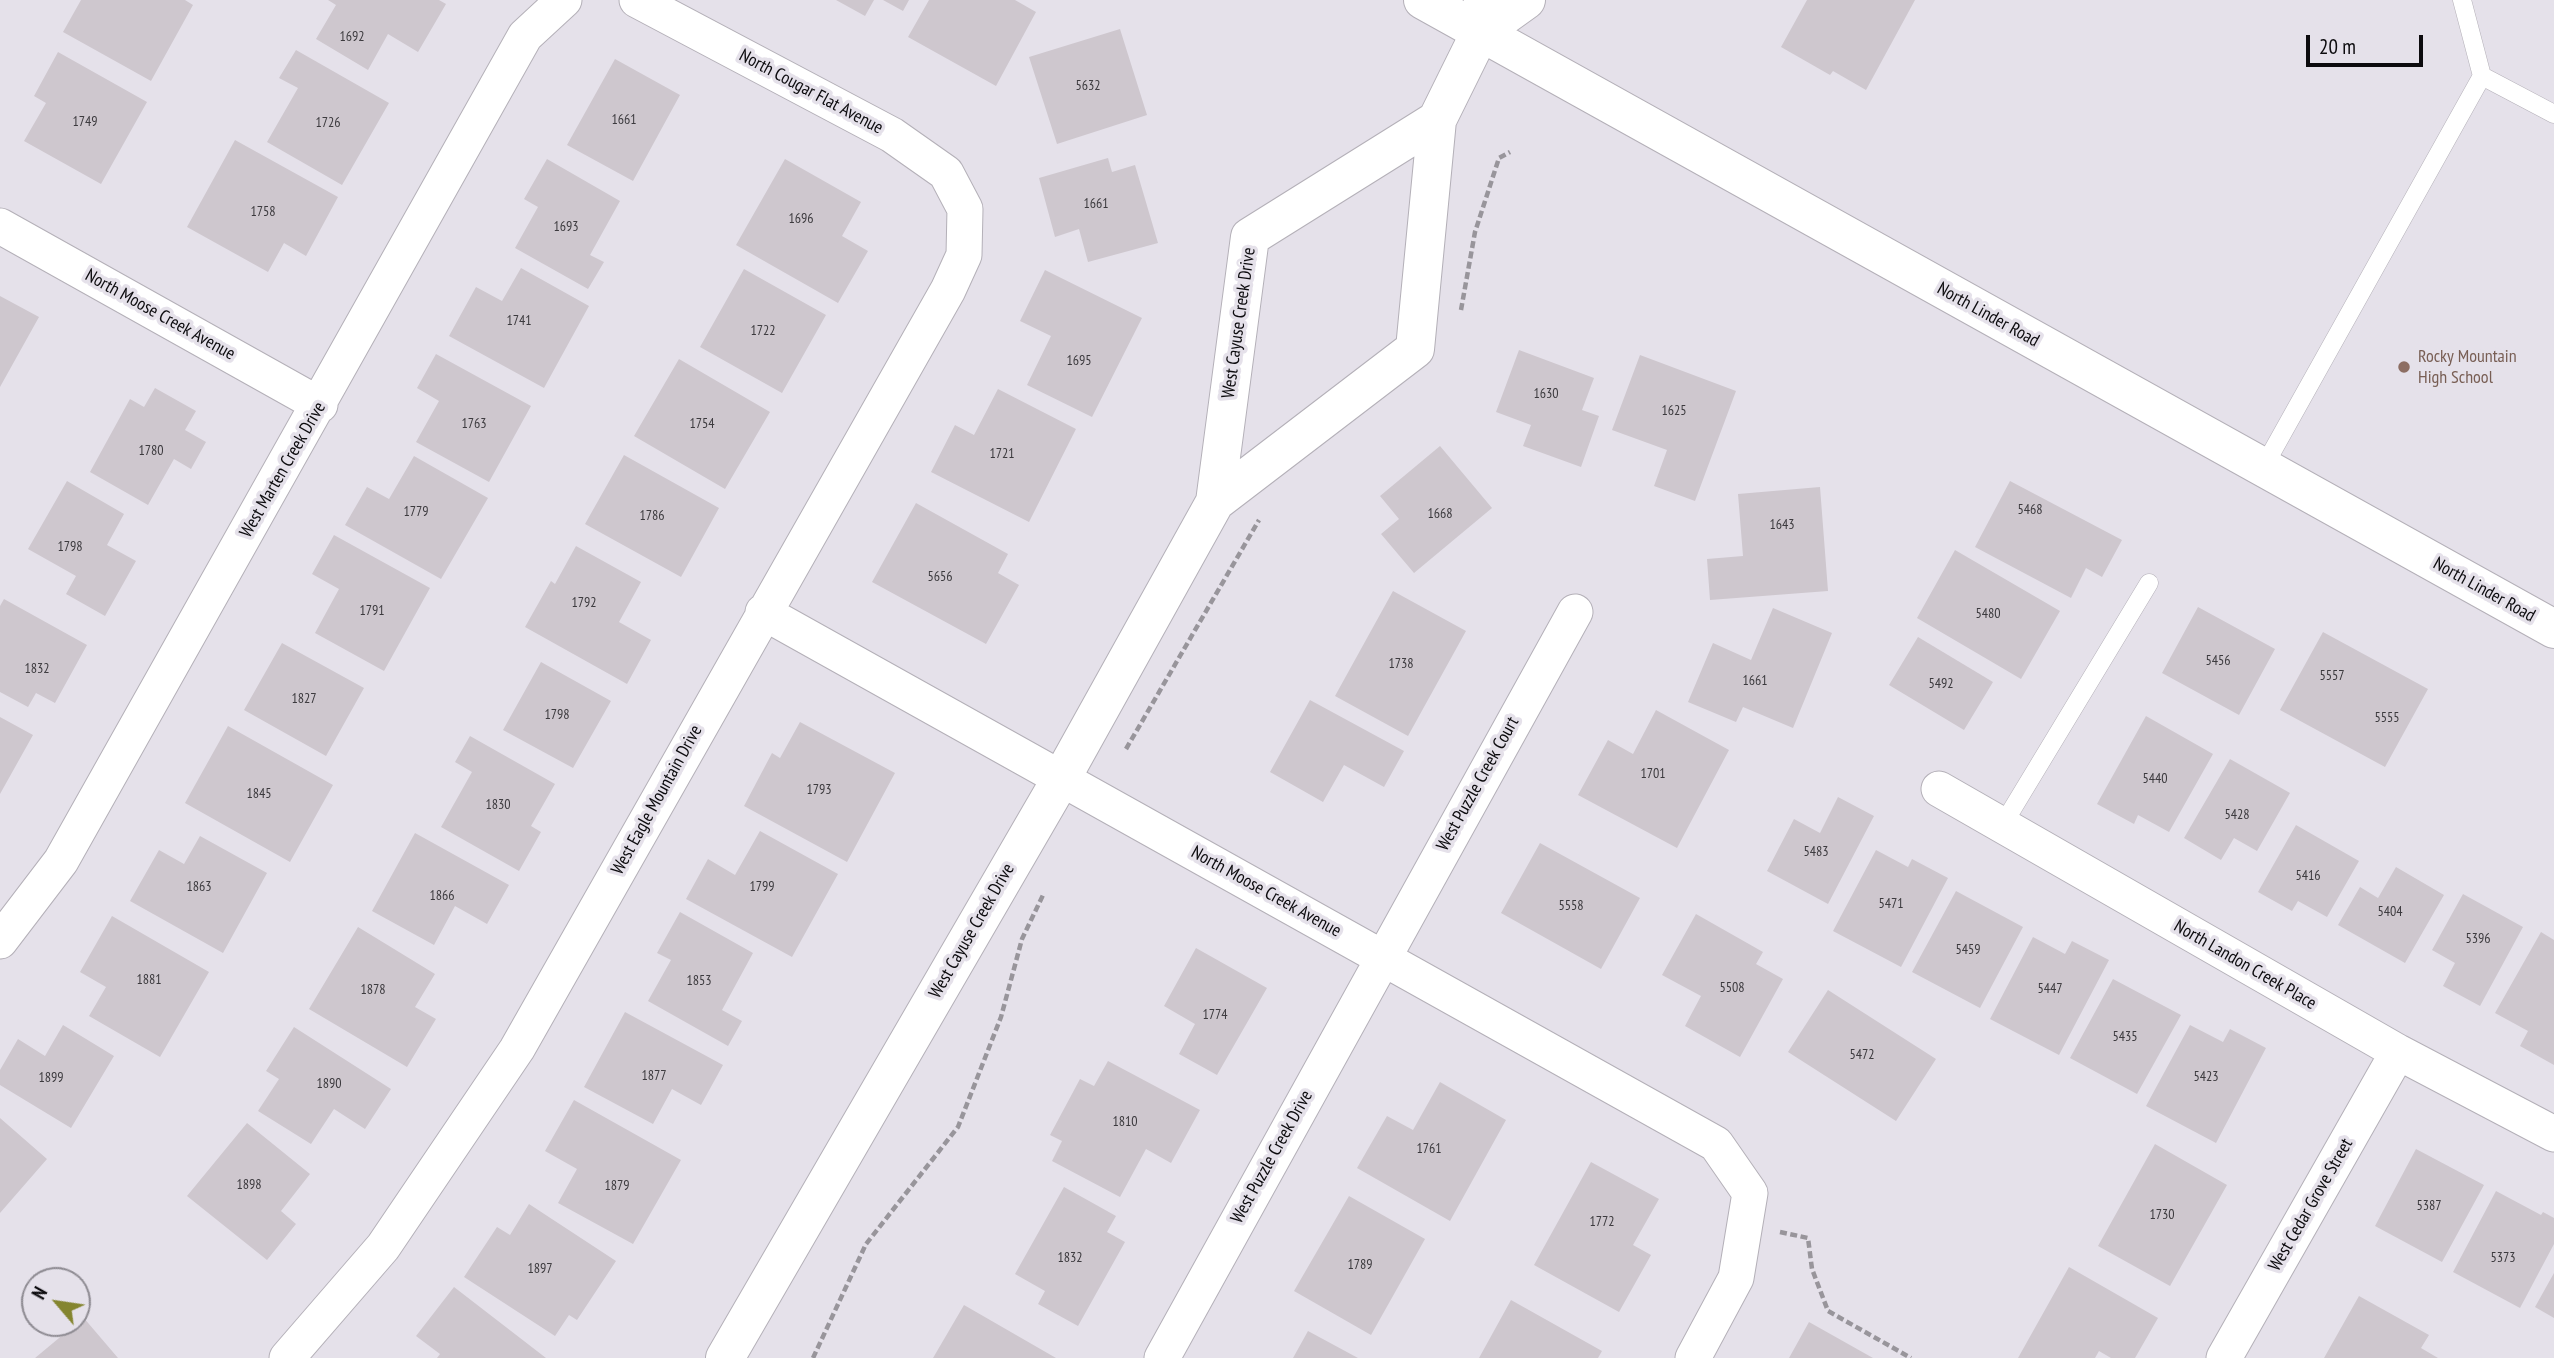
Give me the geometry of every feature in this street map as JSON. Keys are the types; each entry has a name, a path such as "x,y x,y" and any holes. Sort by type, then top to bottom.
{"street":[{"name":"West Marten Creek Drive","path":"0,941 61,861 320,405 525,36 564,0"},
{"name":"North Cougar Flat Avenue","path":"637,0 892,135 946,173 965,209"},
{"name":"North Linder Road","path":"1423,0 1482,16 2263,468 2554,629"},
{"name":"West Cayuse Creek Drive","path":"1215,502 1415,349 1437,120 1482,16 1527,0"},
{"name":"West Cayuse Creek Drive","path":"725,1358 1060,779 1215,502 1250,237 1437,120"},
{"name":"West Eagle Mountain Drive","path":"287,1358 383,1247 517,1049 948,290 964,255 965,209"},
{"name":"North Moose Creek Avenue","path":"0,226 320,405"},
{"name":"North Moose Creek Avenue","path":"764,612 1716,1144 1748,1209"},
{"name":"West Puzzle Creek Court","path":"1382,957 1575,612"},
{"name":"North Landon Creek Place","path":"1939,789 2398,1052 2554,1134"},
{"name":"West Puzzle Creek Drive","path":"1161,1358 1382,957"},
{"name":"West Cedar Grove Street","path":"2224,1358 2398,1052"},
{"path":"1693,1358 1737,1278 1748,1209"}],"lane":[{"path":"2263,468 2482,76 2462,0"},
{"path":"2482,76 2554,114"},
{"path":"2002,826 2149,583"}],"path":[{"path":"1459,323 1475,232 1499,158 1510,152"},
{"path":"1096,797 1262,514"},
{"path":"813,1358 866,1244 958,1127 1001,1017 1022,939 1049,881"},
{"path":"1748,1209 1808,1238 1812,1269 1828,1311 1911,1358"}],"building":[{"path":"81,0 185,0 193,5 151,81 63,32"},
{"path":"328,0 439,0 446,4 418,52 388,34 368,70 316,39 336,5"},
{"path":"836,0 874,0 865,16"},
{"path":"883,0 909,0 903,11"},
{"path":"929,0 1015,0 1036,12 996,86 908,37"},
{"path":"1807,0 1915,0 1866,90 1833,71 1830,75 1781,47"},
{"path":"1120,29 1147,115 1057,144 1029,57"},
{"path":"296,50 389,103 342,185 267,142 298,88 279,78"},
{"path":"58,52 147,102 101,184 24,141 46,103 34,96"},
{"path":"615,59 680,95 633,181 567,145"},
{"path":"235,140 338,197 306,256 284,243 268,272 187,227"},
{"path":"1108,158 1112,172 1135,165 1158,243 1088,262 1079,229 1055,237 1039,178"},
{"path":"547,159 620,201 590,255 604,262 588,289 515,248 538,207 524,199"},
{"path":"785,159 861,202 842,236 868,251 838,303 736,245"},
{"path":"521,268 589,306 544,388 449,336 476,287 502,301"},
{"path":"744,269 826,315 782,393 700,347"},
{"path":"1045,270 1142,318 1092,417 1027,385 1051,336 1020,321"},
{"path":"0,296 39,317 0,387"},
{"path":"1519,350 1594,378 1582,410 1599,416 1581,467 1523,446 1531,425 1496,412"},
{"path":"436,354 531,406 489,482 416,442 439,401 417,388"},
{"path":"1640,355 1736,391 1695,501 1654,486 1667,450 1612,430"},
{"path":"679,359 770,412 725,489 634,436"},
{"path":"155,388 196,411 185,430 206,442 191,469 174,459 148,505 90,472 130,399 144,407"},
{"path":"998,389 1076,429 1029,522 931,472 955,425 974,435"},
{"path":"1440,446 1492,508 1414,573 1381,534 1399,519 1380,496"},
{"path":"624,455 719,508 681,577 585,524"},
{"path":"414,456 488,498 441,579 345,525 367,487 389,499"},
{"path":"67,481 124,514 107,545 136,561 105,616 66,594 76,576 28,549"},
{"path":"2010,481 2122,540 2102,577 2086,568 2071,598 1975,547"},
{"path":"1820,487 1828,591 1710,600 1707,559 1743,556 1738,494"},
{"path":"916,503 1008,554 998,573 1019,585 986,644 872,582"},
{"path":"334,535 430,588 384,671 315,633 339,589 312,574"},
{"path":"576,546 641,582 619,622 651,640 627,684 525,627 551,581 555,584"},
{"path":"1955,550 2060,611 2021,679 1917,618"},
{"path":"1393,591 1466,631 1408,736 1335,696"},
{"path":"4,599 87,645 55,703 36,693 28,707 0,692 0,606"},
{"path":"2198,607 2275,649 2239,715 2162,673"},
{"path":"1773,608 1832,633 1793,728 1743,707 1736,722 1688,702 1713,643 1751,660"},
{"path":"2323,632 2428,689 2385,767 2280,710"},
{"path":"1918,637 1993,682 1964,730 1889,685"},
{"path":"282,643 364,688 326,756 244,710"},
{"path":"541,662 611,701 573,768 503,730"},
{"path":"1310,700 1404,751 1384,787 1344,765 1323,802 1270,772"},
{"path":"1656,710 1729,750 1677,848 1578,795 1608,740 1633,754"},
{"path":"2146,716 2213,754 2169,832 2138,815 2134,824 2097,804"},
{"path":"0,717 33,735 0,794"},
{"path":"800,722 895,773 847,862 744,806 772,753 780,758"},
{"path":"228,726 333,785 290,862 185,803"},
{"path":"470,736 555,784 531,826 541,832 519,871 441,827 472,772 455,762"},
{"path":"2230,759 2290,793 2257,851 2234,838 2221,860 2184,838"},
{"path":"1838,797 1874,816 1828,904 1767,871 1794,819 1820,833"},
{"path":"2296,825 2359,861 2327,917 2298,901 2292,911 2258,892"},
{"path":"760,831 838,874 792,957 686,899 708,859 735,875"},
{"path":"415,833 509,885 487,924 455,906 434,945 372,911"},
{"path":"200,836 267,873 223,953 130,901 159,850 184,864"},
{"path":"1540,843 1640,898 1601,969 1501,913"},
{"path":"1876,850 1908,867 1912,859 1948,878 1901,967 1833,931"},
{"path":"2396,867 2444,895 2405,963 2338,925 2360,887 2378,898"},
{"path":"1956,891 2023,927 1980,1008 1912,972"},
{"path":"2463,894 2523,927 2480,1006 2443,986 2455,963 2432,950"},
{"path":"680,912 753,953 722,1010 742,1021 728,1046 648,1001 671,960 657,953"},
{"path":"1696,914 1763,952 1756,964 1783,979 1740,1057 1685,1026 1701,996 1662,975"},
{"path":"112,916 209,972 160,1057 89,1016 106,987 80,972"},
{"path":"358,927 435,974 415,1007 436,1019 407,1067 309,1009"},
{"path":"2541,932 2554,940 2554,1065 2520,1046 2528,1031 2495,1013"},
{"path":"2033,937 2065,954 2072,941 2109,960 2059,1055 1990,1019"},
{"path":"1196,948 1267,988 1217,1075 1179,1054 1195,1024 1164,1006"},
{"path":"2113,979 2181,1015 2137,1094 2070,1058"},
{"path":"1828,990 1936,1059 1896,1121 1788,1052"},
{"path":"625,1012 723,1065 701,1105 672,1089 653,1124 584,1087"},
{"path":"63,1025 114,1056 71,1128 0,1085 0,1070 18,1039 45,1056"},
{"path":"2190,1025 2223,1042 2230,1029 2266,1048 2216,1143 2146,1106"},
{"path":"294,1027 391,1089 365,1129 334,1109 311,1144 258,1111 279,1079 266,1071"},
{"path":"1108,1061 1200,1110 1171,1163 1146,1149 1120,1197 1052,1161 1062,1141 1050,1135 1080,1079 1094,1086"},
{"path":"1440,1082 1506,1120 1450,1221 1357,1168 1387,1116 1413,1130"},
{"path":"574,1100 681,1160 633,1244 558,1203 577,1169 545,1151"},
{"path":"0,1118 47,1159 0,1213"},
{"path":"247,1123 310,1174 281,1211 296,1224 267,1260 187,1196"},
{"path":"2155,1144 2227,1185 2170,1286 2098,1246"},
{"path":"2416,1149 2484,1185 2442,1262 2375,1226"},
{"path":"1591,1162 1659,1199 1633,1245 1651,1255 1619,1312 1534,1265"},
{"path":"1064,1187 1116,1216 1107,1232 1125,1242 1078,1326 1038,1304 1045,1291 1015,1274"},
{"path":"2496,1191 2541,1215 2543,1212 2554,1218 2554,1244 2520,1308 2453,1272"},
{"path":"1349,1196 1425,1239 1371,1335 1294,1291"},
{"path":"529,1204 616,1261 577,1320 569,1315 555,1336 464,1277 497,1227 510,1235"},
{"path":"2069,1267 2158,1318 2135,1358 2111,1358 2099,1351 2095,1358 2018,1358"},
{"path":"2554,1273 2554,1318 2535,1307"},
{"path":"454,1287 546,1358 437,1358 440,1354 416,1336"},
{"path":"2359,1296 2429,1335 2421,1348 2438,1358 2324,1358"},
{"path":"1511,1300 1602,1351 1598,1358 1479,1358"},
{"path":"964,1305 1056,1358 933,1358"},
{"path":"1809,1322 1873,1358 1789,1358"},
{"path":"91,1326 118,1358 35,1358 60,1337 91,1337"},
{"path":"1308,1331 1358,1358 1293,1358"}],"place":[{"name":"Rocky Mountain High School","path":"2404,367"}]}
